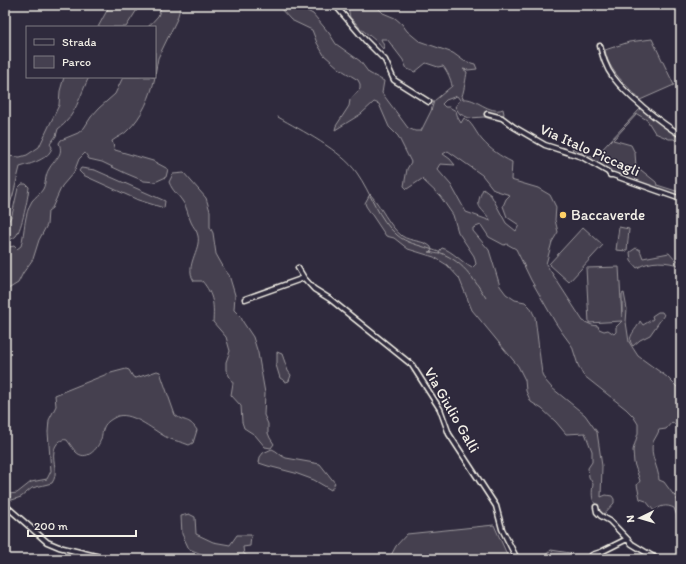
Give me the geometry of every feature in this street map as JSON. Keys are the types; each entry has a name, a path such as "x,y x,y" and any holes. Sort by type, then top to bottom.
{"street":[{"path":"335,5 365,40 385,60 394,80 428,102"},
{"path":"600,46 608,68 618,83 643,106 681,135"},
{"name":"Via Italo Piccagli","path":"487,114 502,118 545,146 582,157 608,172 610,175 681,199"},
{"name":"Via Giulio Galli","path":"298,268 304,278 314,289 330,299 408,361 415,369 440,409 449,434 496,506 502,529 517,559"},
{"path":"245,299 304,278"},
{"path":"5,506 47,542 59,547 108,559"},
{"path":"596,506 598,512 610,521 627,540 656,559"},
{"path":"592,555 627,540"}],"green space":[{"path":"110,5 140,5 127,26 99,26"},
{"path":"162,5 181,5 177,19 158,58 156,69 156,26 149,26 158,16"},
{"path":"275,5 296,5 313,14 336,44 360,61 369,73 384,81 382,93 408,128 415,131 421,131 431,111 434,101 452,86 447,73 443,66 438,67 426,63 415,72 407,69 403,60 387,39 381,39 384,46 383,49 350,18 348,5 375,5 383,13 395,18 419,41 453,53 464,61 475,64 477,69 463,69 467,72 462,96 463,99 468,99 493,110 503,109 504,114 502,117 494,120 484,117 469,118 460,114 455,107 460,100 457,96 446,100 442,104 445,107 449,107 456,111 461,123 464,118 467,120 489,147 512,162 511,180 538,188 550,195 556,207 555,220 558,232 552,242 546,264 583,321 592,325 598,326 599,329 604,331 608,330 614,334 616,332 616,327 622,321 589,323 586,268 619,267 622,317 622,294 624,293 627,309 626,322 629,342 638,356 667,377 681,391 681,430 672,422 666,429 659,430 653,442 652,452 659,475 659,480 664,482 681,505 681,534 674,508 663,506 654,511 646,501 640,499 637,485 640,481 634,463 633,450 638,433 638,424 626,409 583,375 572,346 555,322 531,280 516,249 507,244 504,245 489,237 481,225 473,228 473,231 489,250 500,286 506,294 515,300 525,302 530,307 535,317 542,374 545,380 552,388 585,415 597,432 602,466 601,497 606,495 612,496 614,499 614,503 604,514 601,514 600,510 594,503 592,493 593,484 589,477 588,468 592,462 592,451 585,433 566,434 542,409 531,402 526,391 525,380 518,366 472,310 459,278 447,265 434,257 408,249 394,238 386,236 366,206 365,203 370,194 393,227 402,236 428,245 431,247 432,251 429,252 439,254 442,248 446,249 472,268 476,264 474,256 458,232 453,215 440,196 422,179 407,189 404,186 407,169 411,162 398,136 389,127 379,104 374,102 361,114 335,130 349,106 350,100 360,89 360,84 358,80 340,69 324,55 312,30 291,20 279,7","holes":["448,151 482,175 494,190 510,195 506,199 503,206 507,217 519,225 516,231 506,223 491,195 483,189 480,195 479,204 481,209 491,221 466,212 451,185 437,169 440,164 455,165 443,154"]},
{"path":"652,39 674,85 640,100 614,71 607,58 605,50 629,42"},
{"path":"64,78 89,78 69,119 58,129 56,136 50,144 52,147 48,155 20,167 5,218 5,156 20,157 27,155 39,147 59,105 60,91"},
{"path":"123,78 155,78 148,99 138,119 126,132 112,141 115,150 153,161 168,169 166,177 155,182 144,181 102,162 89,159 85,153 79,159 74,172 62,186 52,208 48,211 47,225 39,240 33,259 18,283 5,291 5,248 14,246 17,249 21,246 29,206 43,189 48,171 60,154 59,143 61,140 78,133 84,128 99,108 115,94"},
{"path":"641,108 681,137 681,156 678,153 677,142 674,139 669,139 655,133 647,120 637,114 613,140 631,145 635,153 636,166 656,182 657,185 679,192 678,196 630,180 609,171 573,151 572,148 594,158"},
{"path":"81,168 95,170 165,201 164,208 138,200 83,175 79,171"},
{"path":"184,173 206,198 210,211 210,227 213,233 216,254 229,275 235,295 234,310 241,317 253,337 258,353 265,393 264,415 268,424 268,433 274,444 271,448 265,447 255,435 244,428 241,406 231,395 233,383 226,370 226,362 230,351 226,337 213,322 213,306 209,291 202,281 194,281 191,275 192,264 198,241 197,234 184,204 169,182 173,174"},
{"path":"22,184 26,184 29,187 22,220 16,236 5,240 5,227 12,215 18,188"},
{"path":"583,227 603,245 569,282 549,264"},
{"path":"619,227 629,229 627,251 616,250"},
{"path":"636,248 640,250 643,258 669,253 675,260 681,260 681,266 659,262 642,265 637,268 631,261 630,252"},
{"path":"658,312 662,312 664,315 650,335 640,340 633,346 630,340 640,321 643,325 653,319 652,316"},
{"path":"277,352 282,354 291,375 289,381 286,382 280,378 276,365"},
{"path":"126,369 129,370 133,377 136,378 157,371 160,372 175,415 191,423 197,430 193,443 189,445 171,439 131,417 118,416 110,420 105,425 97,447 88,455 80,455 67,440 59,442 54,451 55,475 52,483 32,488 21,497 12,500 9,494 17,493 31,482 47,479 51,471 48,432 49,420 56,406 55,395 107,374"},
{"path":"272,449 286,458 320,464 335,483 331,490 314,480 259,463 260,457 263,453"},
{"path":"189,514 195,517 196,534 213,542 230,545 237,535 251,535 250,546 243,547 244,554 253,559 214,559 189,549 182,534 181,516"},
{"path":"494,525 509,559 389,559 396,546 407,534"},
{"path":"551,550 570,553 572,559 541,559"}],"waterway":[{"path":"278,117 320,142 341,157 357,173 390,229 404,240 440,253 457,262 475,281 486,298"}],"place":[{"name":"Baccaverde","path":"563,215"}]}
